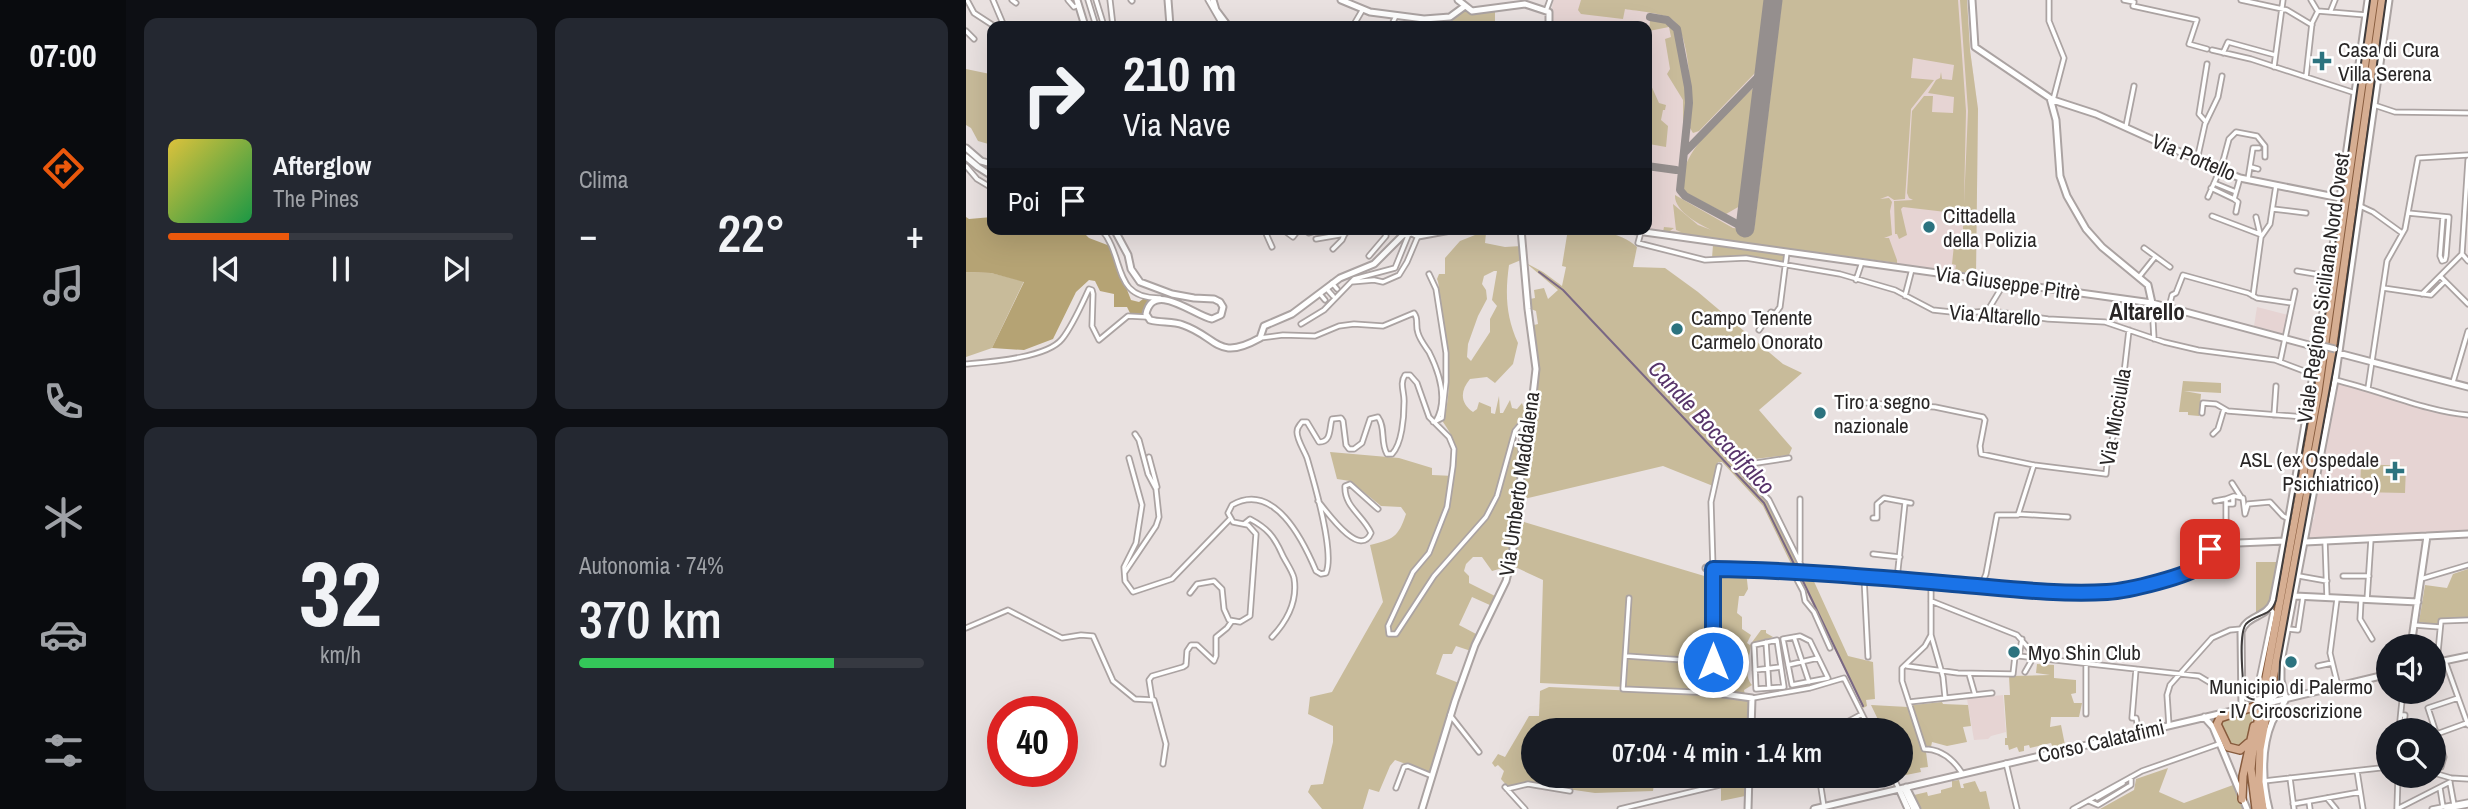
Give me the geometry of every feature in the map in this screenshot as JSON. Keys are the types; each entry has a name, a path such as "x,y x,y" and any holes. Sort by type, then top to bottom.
{"main road":[{"name":"Viale Regione Siciliana Nord Ovest","path":"2264,688 2326,342 2375,0"},
{"name":"Viale Regione Siciliana Nord Ovest","path":"2263,809 2259,760 2272,701 2317,441 2382,0"},
{"path":"2348,145 2352,162"},
{"path":"2346,255 2356,234"},
{"path":"2317,441 2321,457"},
{"path":"2297,473 2307,455"},
{"path":"2281,563 2283,584"},
{"path":"2285,629 2292,612"},
{"path":"2242,799 2250,740 2264,688"},
{"path":"2256,809 2251,769 2264,688"},
{"path":"2250,740 2244,748 2231,750 2225,744 2217,724 2220,718 2256,702"}],"street":[{"path":"967,0 974,13 987,21"},
{"path":"993,0 1002,21"},
{"path":"1068,0 1074,7 1078,3 1083,21"},
{"path":"1088,0 1094,21"},
{"path":"1096,0 1102,21"},
{"path":"1110,0 1112,21"},
{"path":"1168,0 1170,21"},
{"path":"1208,0 1223,21"},
{"path":"1213,0 1223,21"},
{"path":"1341,0 1363,9 1424,19 1450,17 1465,6"},
{"path":"1458,0 1473,11 1533,3 1548,13"},
{"path":"1549,21 1550,0"},
{"name":"Via Portello","path":"1972,0 1975,47 2051,99 2096,114 2240,178 2248,177 2340,198"},
{"path":"2049,0 2049,21 2064,58 2051,99 2056,120 2060,176 2067,196 2085,229 2102,247 2148,285 2154,339"},
{"path":"2124,0 2135,1 2133,6 2197,20 2189,44 2355,93"},
{"path":"2241,0 2283,9 2312,25"},
{"path":"2273,67 2283,0"},
{"path":"2311,0 2318,11"},
{"path":"2331,10 2334,0"},
{"path":"1907,666 1969,674 2012,674 2015,656 2019,656 2199,676 2219,688 2242,691 2246,697 2256,702 2273,612 2270,609 2297,473 2304,418 2320,347 2317,339 2368,0"},
{"name":"Viale Regione Siciliana Nord Ovest","path":"2292,612 2337,369 2337,351 2341,340 2389,0"},
{"path":"1356,21 1363,9"},
{"path":"2318,11 2366,15"},
{"path":"2306,77 2312,25 2318,11"},
{"path":"1394,21 1396,16"},
{"path":"966,31 974,39"},
{"path":"2223,53 2228,42 2275,55"},
{"path":"2206,122 2199,114 2207,64"},
{"path":"2197,160 2206,122 2218,97 2222,76"},
{"path":"2125,128 2134,86"},
{"path":"2374,105 2395,112 2468,113"},
{"path":"2208,197 2229,139 2236,132 2257,136 2265,146 2265,157"},
{"path":"966,148 987,163"},
{"path":"2248,177 2253,148 2259,148"},
{"path":"966,157 987,173"},
{"path":"2368,388 2387,261 2402,233 2408,214 2418,158 2468,158 2462,254 2422,293"},
{"path":"966,166 977,179 987,185"},
{"path":"2251,167 2258,169"},
{"path":"2234,199 2240,178"},
{"path":"2214,183 2236,192"},
{"path":"2262,234 2270,224 2276,185"},
{"path":"2211,188 2238,202 2236,212"},
{"path":"2360,206 2402,233"},
{"path":"2273,209 2306,213"},
{"path":"2408,214 2449,217 2446,256 2442,261 2440,256 2443,217"},
{"path":"2213,216 2262,234"},
{"path":"2253,296 2262,234 2256,217"},
{"name":"Via Giuseppe Pitrè","path":"1652,234 2152,303 2468,387"},
{"path":"1106,235 1114,246 1119,270 1128,288 1142,296 1174,300 1206,318 1217,318 1222,311 1220,302 1214,299 1172,294 1140,282 1131,269 1128,255 1117,235"},
{"path":"1267,235 1272,247"},
{"path":"1315,239 1330,235"},
{"path":"1334,249 1343,235"},
{"path":"1369,256 1386,235"},
{"path":"1260,338 1264,326 1292,314 1332,283 1374,264 1402,235"},
{"path":"1301,324 1324,310 1354,279 1395,268 1410,235"},
{"path":"1351,282 1383,282 1399,275 1407,262 1411,235"},
{"name":"Via Umberto Maddalena","path":"1422,809 1450,715 1475,645 1509,574 1536,355 1528,309 1522,235"},
{"name":"Via Altarello","path":"1640,235 1638,243 1705,260 1739,257 1856,280 1895,290 1933,310 1961,313 1988,311 2048,319 2105,322 2154,339 2198,350 2280,362 2312,374"},
{"path":"2144,248 2170,267"},
{"path":"1759,330 1771,312 1775,314 1780,307 1787,252"},
{"path":"2462,254 2468,261"},
{"path":"2139,277 2155,256"},
{"path":"1856,280 1862,262"},
{"path":"1905,296 1912,269"},
{"path":"2297,271 2328,276"},
{"path":"1429,274 1436,289 1446,353 1445,405 1442,418 1435,421"},
{"path":"2169,307 2182,275 2257,298 2292,303"},
{"path":"2440,276 2468,304"},
{"path":"2383,288 2431,295 2445,281"},
{"path":"1988,311 2005,282"},
{"path":"1332,283 1338,289"},
{"path":"1326,288 1333,296"},
{"path":"966,363 1007,360 1055,345 1067,331 1089,289 1093,291 1093,326 1099,340 1128,316 1147,317 1158,323 1177,323 1214,344 1242,347 1260,338 1283,335 1315,336 1339,326 1382,326 1414,313 1418,318 1418,335 1434,363 1441,384 1442,407 1435,421"},
{"path":"2280,362 2295,290"},
{"path":"1320,294 1325,300"},
{"path":"1147,317 1147,308 1152,302 1164,299 1174,302"},
{"name":"Via Micciulla","path":"1866,402 1935,407 1983,417 1985,420 1980,446 1982,454 2034,465 2106,474 2114,417 2123,383 2129,330"},
{"path":"2453,383 2468,331"},
{"path":"2337,369 2348,355 2341,340"},
{"path":"1191,593 1195,586 1202,582 1217,583 1222,589 1225,614 1232,621 1245,620 1252,608 1256,534 1251,527 1230,519 1228,513 1230,508 1240,501 1254,499 1270,505 1297,532 1316,571 1324,574 1328,565 1327,544 1306,456 1297,432 1301,422 1307,422 1319,442 1324,442 1328,439 1332,419 1341,418 1346,445 1349,449 1354,449 1362,443 1370,419 1378,417 1382,423 1384,450 1387,454 1392,454 1397,446 1405,406 1401,382 1405,375 1414,377 1427,414 1449,437 1454,449 1450,495 1429,553 1413,572 1388,626 1387,631 1392,635 1400,629 1434,576 1486,517 1497,496 1515,431 1530,414"},
{"path":"2335,380 2426,407 2468,415"},
{"path":"2274,415 2276,386"},
{"path":"2202,413 2203,403 2304,418"},
{"path":"2213,434 2218,429 2224,408"},
{"path":"1519,426 1526,429"},
{"path":"1515,431 1526,429"},
{"path":"1135,434 1148,474 1156,489"},
{"path":"1124,574 1156,526 1159,517 1157,484 1149,457"},
{"path":"1129,458 1142,505 1136,543 1124,567 1125,581 1133,592 1172,579 1230,519"},
{"path":"1788,458 1737,466 1769,500 1800,563"},
{"path":"2018,514 2034,465"},
{"path":"1716,693 1713,690 1710,568 1711,502 1719,466"},
{"path":"2232,482 2243,498 2244,514 2248,504 2270,502 2289,519"},
{"path":"1317,500 1349,536 1358,541 1364,541 1371,533 1350,508 1345,486 1350,484 1378,509"},
{"path":"2215,501 2241,496"},
{"path":"1800,499 1799,572 1805,601 1830,648"},
{"path":"1873,518 1877,518 1877,504 1882,499 1910,503"},
{"path":"2226,501 2227,546"},
{"path":"1897,579 1905,503"},
{"path":"1981,586 1986,574 1997,515 2068,517"},
{"path":"1244,523 1250,519 1269,531 1278,543 1294,577 1294,598 1290,612 1285,623 1272,637"},
{"path":"2305,542 2468,534"},
{"path":"2413,634 2427,536"},
{"path":"2371,539 2360,619 2372,639"},
{"path":"1710,568 1897,579 2044,592 2114,592 2195,570 2204,564 2208,550 2238,543 2285,541"},
{"path":"2325,541 2327,598"},
{"path":"1873,554 1900,557"},
{"path":"2421,579 2468,565"},
{"path":"2299,576 2327,581"},
{"path":"2343,576 2368,576"},
{"path":"1864,577 1868,657"},
{"path":"1931,582 1931,635 1945,698"},
{"path":"2295,597 2417,602"},
{"path":"2285,629 2298,630 2303,597"},
{"path":"1629,598 1623,689 1716,693 1752,698 1810,688 1844,678 1865,718"},
{"path":"2337,599 2330,653 2338,686"},
{"path":"1931,601 2022,639 2035,658"},
{"path":"2242,709 2241,629 2246,622 2270,609"},
{"path":"966,628 1008,610 1062,638 1093,636 1113,681 1135,699 1152,699"},
{"path":"2440,634 2441,621 2468,620"},
{"path":"1163,764 1166,744 1149,680 1152,676 1186,665 1187,651 1191,645 1197,645 1214,661 1216,638 1232,621"},
{"path":"2414,625 2440,627"},
{"path":"2169,726 2167,695 2170,685 2211,638 2230,630 2241,629"},
{"name":"Viale Regione Siciliana Nord Ovest","path":"2285,629 2280,670 2286,699"},
{"path":"1931,635 1925,646 1902,668 1902,681 1924,749 1946,755 1962,774"},
{"path":"1800,636 1810,641 1818,658 1828,678 1792,685 1783,639 1800,636"},
{"path":"1794,637 1810,688"},
{"path":"2019,656 2022,639"},
{"path":"1777,640 1784,687 1756,689 1754,645 1766,642 1777,640"},
{"path":"1766,642 1768,694"},
{"path":"1626,656 1713,662"},
{"path":"2446,658 2468,656"},
{"path":"1788,665 1818,658"},
{"path":"2025,672 2035,658"},
{"path":"2318,666 2332,663"},
{"path":"2086,664 2086,714"},
{"path":"1755,670 1781,667"},
{"path":"2136,669 2132,718 2136,719 2139,732"},
{"path":"2275,717 2272,701 2279,691 2280,670"},
{"path":"2446,673 2468,724 2446,731"},
{"path":"1969,674 1975,695"},
{"path":"2272,701 2376,677"},
{"path":"1909,702 1992,693"},
{"path":"1751,718 1752,698"},
{"path":"2431,718 2428,708 2458,698"},
{"path":"2269,809 2264,781 2265,755 2270,729 2286,699"},
{"name":"Corso Calatafimi","path":"1913,786 2242,709 2256,702 2272,701"},
{"path":"2402,704 2401,715 2405,715 2404,718"},
{"path":"1855,718 1863,714"},
{"path":"2213,727 2214,720 2220,714"},
{"path":"1450,715 1479,752"},
{"path":"2204,717 2213,727 2246,809"},
{"path":"2073,809 2129,778 2220,744"},
{"path":"2006,763 2017,809"},
{"path":"1396,788 1404,767 1408,766 1432,776"},
{"path":"2264,781 2376,768"},
{"path":"2357,771 2363,809"},
{"path":"2090,801 2098,805 2131,785 2129,778"},
{"path":"2290,778 2294,807 2360,792"},
{"path":"2446,778 2468,779"},
{"path":"2446,783 2450,780"},
{"path":"2450,780 2455,806"},
{"path":"1525,809 1506,788 1528,784 1570,791"},
{"path":"1620,809 1707,788"},
{"path":"1748,809 1749,788"},
{"path":"1820,788 1824,807"},
{"path":"1903,788 1913,809"},
{"name":"Corso Calatafimi","path":"1814,809 1903,788"},
{"path":"2398,788 2397,809 2438,788"},
{"path":"2440,788 2445,808"},
{"path":"2327,798 2336,809"},
{"path":"2309,802 2310,809"},
{"path":"2432,809 2468,803"}],"shaded area":[{"path":"1553,0 1967,0 1978,109 1976,274 1652,230 1652,21 1551,21"},
{"path":"1581,0 1765,0 1755,73 1699,131 1693,133 1690,128 1687,55 1684,40 1673,20 1657,14 1625,9 1623,19 1581,14 1578,10"},
{"path":"1782,0 1958,0 1966,111 1964,204 1968,111 1960,0 1967,0 1978,109 1976,274 1955,271 1956,265 1952,264 1954,245 1963,236 1963,214 1903,207 1901,209 1907,235 1899,239 1895,234 1894,201 1913,200 1907,193 1912,111 1924,96 1933,96 1932,112 1953,113 1954,97 1928,93 1940,78 1941,72 1942,79 1952,80 1954,65 1913,58 1911,78 1934,80 1911,109 1905,199 1894,200 1888,196 1880,199 1889,198 1892,202 1892,235 1884,238 1889,238 1897,263 1663,232 1664,227 1674,228 1670,231 1681,232 1676,230 1673,204 1698,225 1714,231 1683,212 1675,195 1733,228 1754,230"},
{"path":"1462,10 1470,13 1495,10 1495,21 1424,21 1443,20"},
{"path":"1652,19 1668,23 1677,37 1687,94 1683,137 1683,100 1667,74 1670,69 1665,39 1671,37 1669,27 1652,30"},
{"path":"966,69 987,73 987,144 978,141 971,128 966,125"},
{"path":"1652,87 1659,103 1666,105 1661,120 1668,126 1666,147 1652,145"},
{"path":"1752,89 1740,206 1726,214 1685,192 1683,179 1686,165 1694,150 1717,122"},
{"path":"966,217 987,217 987,235 1086,235 1110,246 1131,300 1139,302 1143,299 1155,299 1145,315 1130,313 1127,307 1114,307 1114,294 1100,291 1095,281 1089,280 1076,292 1053,339 1024,350 992,348 1024,282 991,273 966,272"},
{"path":"1475,235 1486,235 1485,243 1505,247 1521,246 1521,260 1509,265 1507,286 1509,315 1518,343 1513,364 1495,383 1487,377 1470,379 1464,388 1463,397 1473,412 1479,402 1491,407 1491,413 1495,414 1499,396 1500,413 1503,413 1510,400 1512,408 1517,409 1522,403 1528,413 1514,427 1510,436 1520,445 1519,478 1507,570 1492,571 1482,557 1473,557 1466,564 1464,571 1469,576 1469,583 1497,597 1492,606 1472,597 1459,625 1478,635 1471,651 1456,646 1452,654 1443,654 1436,674 1459,683 1430,773 1395,760 1379,792 1369,789 1363,809 1322,809 1308,792 1311,785 1323,784 1333,742 1333,726 1308,714 1310,697 1332,692 1383,602 1370,545 1394,536 1406,514 1401,507 1381,506 1350,481 1337,479 1330,452 1399,458 1432,468 1432,475 1454,476 1455,447 1443,422 1449,377 1437,279 1439,274 1445,274 1445,258 1460,241","holes":["1497,271 1492,300 1497,306 1490,319 1490,332 1471,361 1467,357 1468,344 1487,299 1482,284 1484,276"]},
{"path":"1567,235 1622,237 1637,247 1633,267 1665,268 1698,292 1783,364 1802,373 1759,410 1792,448 1789,455 1737,461 1733,464 1766,500 1802,571 1794,570 1763,506 1722,462 1718,462 1713,486 1663,466 1524,499 1521,521 1711,578 1710,691 1540,683 1543,580 1513,566 1526,466 1526,444 1535,406 1538,371 1534,325 1538,324 1530,299 1535,298 1534,290 1544,288 1548,299 1558,290 1526,263 1562,286 1566,267 1562,266"},
{"path":"1713,245 1784,255 1783,262 1740,255 1712,258"},
{"path":"966,272 991,273 1024,281 992,348 966,357"},
{"path":"2257,307 2288,315 2284,334 2254,326"},
{"path":"2183,381 2221,383 2221,393 2184,391 2201,394 2199,416 2188,415 2188,412 2179,412"},
{"name":"ASL (ex Ospedale Psichiatrico)","path":"2337,382 2444,414 2468,416 2468,532 2308,538 2315,514 2313,513"},
{"path":"2361,464 2406,466 2405,493 2360,492"},
{"path":"2256,562 2277,562 2270,604 2256,614"},
{"path":"2468,569 2468,617 2439,619 2438,625 2419,622 2425,585 2447,588 2453,574"},
{"path":"1715,570 1746,571 1748,589 1744,596 1739,596 1737,613 1742,617 1742,629 1751,635 1747,643 1750,645 1761,630 1766,630 1766,633 1773,637 1751,646 1747,671 1752,685 1744,690 1745,695 1717,692 1715,689 1720,640 1715,638"},
{"path":"1798,574 1811,575 1848,656 1873,662 1875,699 1866,700 1867,706 1863,708"},
{"path":"2037,664 2054,665 2054,678 2076,680 2076,693 2071,694 2074,703 2082,703 2079,717 2051,717 2050,727 2061,725 2065,745 2053,748 2051,743 2030,748 2029,745 2024,746 2024,751 2019,752 2017,747 2009,750 2008,745 2005,745 2007,738 2004,695 2010,695 2009,676 2050,675 2036,673"},
{"path":"1549,687 1681,693 1748,700 1749,718 1528,718 1539,716 1540,691"},
{"path":"2003,695 2006,732 1988,739 1974,740 1967,699"},
{"path":"1942,702 1968,705 1971,726 1963,727 1967,742 1947,746 1932,742 1931,747 1925,746 1913,705"},
{"path":"1871,705 1908,707 1912,718 1877,718"},
{"path":"2255,710 2246,744 2239,748 2227,743 2219,726 2221,720"},
{"path":"1913,722 1923,752 1926,752 1928,767 1920,768 1921,772 1913,774"},
{"path":"1521,730 1521,784 1508,787 1501,779 1504,771 1492,763 1498,754 1505,757"},
{"path":"2168,768 2159,792 2184,803 2233,785 2243,809 2100,809 2134,790 2136,779"},
{"path":"1959,780 1961,788 1964,788 1963,784 1975,781 1980,792 1986,791 1990,809 1920,809 1914,795 1941,793 1941,790 1952,787 1952,781"},
{"path":"1560,788 1653,788 1653,791 1595,793"},
{"path":"1721,788 1745,788 1745,796 1721,801"}],"waterway":[{"name":"Canale Boccadifalco","path":"1539,272 1563,290 1764,503 1797,570"},
{"name":"Canale Boccadifalco","path":"1800,575 1863,706"}],"taxiway":[{"path":"1650,17 1667,20 1677,29 1688,87 1689,103 1680,190 1685,196 1745,226"},
{"path":"1684,153 1765,70"},
{"path":"1652,167 1676,170"}],"runway":[{"path":"1745,228 1773,0"}],"tram line":[{"path":"2370,0 2320,351 2276,600 2271,610 2246,624 2242,637 2244,693 2254,700 2274,696 2279,689 2280,662 2338,344 2386,0"}],"place":[{"name":"Casa di Cura Villa Serena","path":"2322,61"},
{"name":"Cittadella della Polizia","path":"1929,227"},
{"name":"Campo Tenente Carmelo Onorato","path":"1677,329"},
{"name":"Tiro a segno nazionale","path":"1820,413"},
{"name":"ASL (ex Ospedale Psichiatrico)","path":"2395,471"},
{"name":"Myo Shin Club","path":"2014,652"},
{"name":"Municipio di Palermo - IV Circoscrizione","path":"2291,662"}],"district":[{"name":"Altarello","path":"2147,311"}],"route":[{"path":"1713,662 1713,569 1768,569 2044,592 2106,593 2195,570 2204,564 2210,549"}]}
